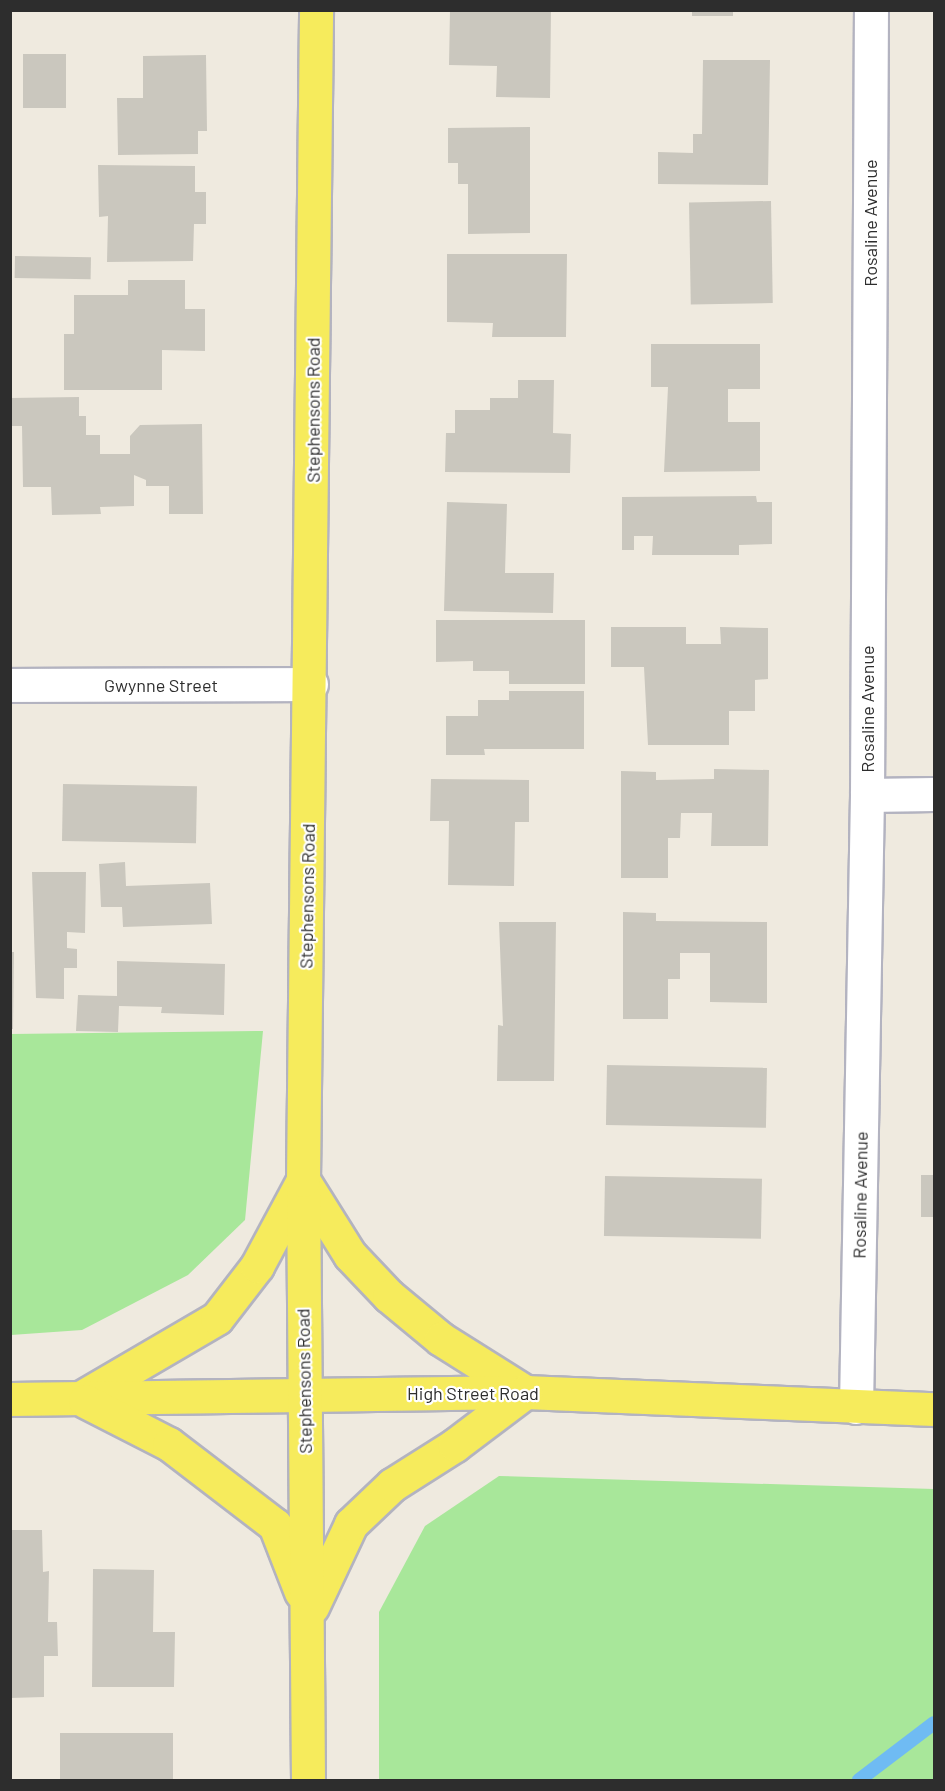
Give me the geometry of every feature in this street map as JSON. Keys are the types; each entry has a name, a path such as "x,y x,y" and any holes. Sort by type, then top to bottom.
{"main road":[{"name":"Stephensons Road","path":"308,1780 309,1613 303,1394 303,1180 311,684 316,10"},
{"path":"80,1398 217,1318 257,1266 303,1180 350,1255 389,1296 441,1339 525,1392 455,1445 392,1485 351,1524 309,1613"},
{"name":"High Street Road","path":"10,1399 525,1392 934,1409"},
{"path":"80,1398 169,1444 275,1525 309,1613"}],"street":[{"name":"Rosaline Avenue","path":"856,1407 867,795 871,10"},
{"name":"Gwynne Street","path":"10,685 311,684"},
{"path":"867,795 934,794"}],"green space":[{"path":"263,1031 245,1220 188,1275 82,1330 11,1335 11,1034"},
{"path":"499,1476 934,1489 934,1780 379,1780 379,1612 425,1526"}],"building":[{"path":"450,10 551,10 550,98 496,97 497,66 449,65"},
{"path":"692,10 733,10 733,16 692,16"},
{"path":"23,54 66,54 66,108 23,108"},
{"path":"206,55 207,131 198,131 198,154 118,155 117,98 143,98 143,56"},
{"path":"703,60 770,60 768,185 658,184 658,152 693,153 693,134 702,134"},
{"path":"530,127 530,233 468,234 468,184 458,184 458,163 448,163 448,128"},
{"path":"98,165 195,166 195,192 206,192 206,224 194,224 193,261 107,262 108,216 99,217"},
{"path":"771,201 773,303 691,304 689,202"},
{"path":"447,254 567,254 566,337 492,337 493,323 447,322"},
{"path":"15,256 91,257 91,279 15,278"},
{"path":"128,280 185,280 185,309 205,309 205,351 162,350 162,390 64,390 64,334 74,334 74,295 128,295"},
{"path":"651,344 760,344 760,389 728,389 728,422 760,422 760,471 664,472 668,387 651,387"},
{"path":"518,380 554,380 553,433 571,434 570,473 445,472 446,433 455,433 455,410 490,410 490,398 518,398"},
{"path":"79,397 79,416 86,416 86,435 100,435 100,454 130,454 130,436 140,425 202,424 203,514 169,514 169,486 146,486 146,480 134,475 134,506 100,507 101,514 52,515 51,487 23,487 22,426 10,426 10,398"},
{"path":"756,496 757,502 772,502 772,544 739,545 739,555 652,555 653,536 634,536 634,550 622,550 622,497"},
{"path":"447,502 507,504 505,573 554,573 553,613 444,611"},
{"path":"436,620 585,620 585,684 509,684 509,671 473,671 473,661 436,662"},
{"path":"611,627 686,627 686,644 721,644 720,627 768,628 768,679 755,680 755,711 729,711 729,745 648,745 644,667 611,667"},
{"path":"509,691 584,691 584,749 484,749 485,755 446,755 446,716 478,716 478,700 509,700"},
{"path":"714,769 769,770 768,846 711,846 712,813 681,813 680,838 668,838 668,878 621,878 621,771 656,772 656,780 714,779"},
{"path":"431,779 529,780 529,822 515,822 514,886 448,885 449,821 430,821"},
{"path":"63,784 197,786 196,843 62,841"},
{"path":"125,862 126,886 210,883 212,924 123,927 122,907 101,907 99,864"},
{"path":"32,872 86,872 85,933 67,932 67,948 77,949 77,968 64,968 64,999 36,998"},
{"path":"623,912 656,913 656,921 767,922 767,1003 710,1002 710,953 680,953 680,979 668,979 668,1019 623,1019"},
{"path":"499,922 556,922 554,1081 497,1081 498,1025 503,1026"},
{"path":"10,952 14,952 13,1029 10,1029"},
{"path":"117,961 225,964 224,1015 161,1013 162,1007 119,1006 118,1032 76,1031 78,995 117,996"},
{"path":"607,1065 767,1068 766,1128 606,1125"},
{"path":"921,1175 934,1175 934,1217 921,1217"},
{"path":"605,1176 762,1179 761,1239 604,1236"},
{"path":"10,1530 42,1530 43,1572 49,1571 48,1622 57,1622 58,1656 44,1656 44,1697 10,1698"},
{"path":"93,1569 154,1570 153,1632 175,1632 174,1687 92,1687"},
{"path":"60,1733 173,1733 173,1780 60,1780"}],"waterway":[{"path":"859,1780 934,1723"}]}
